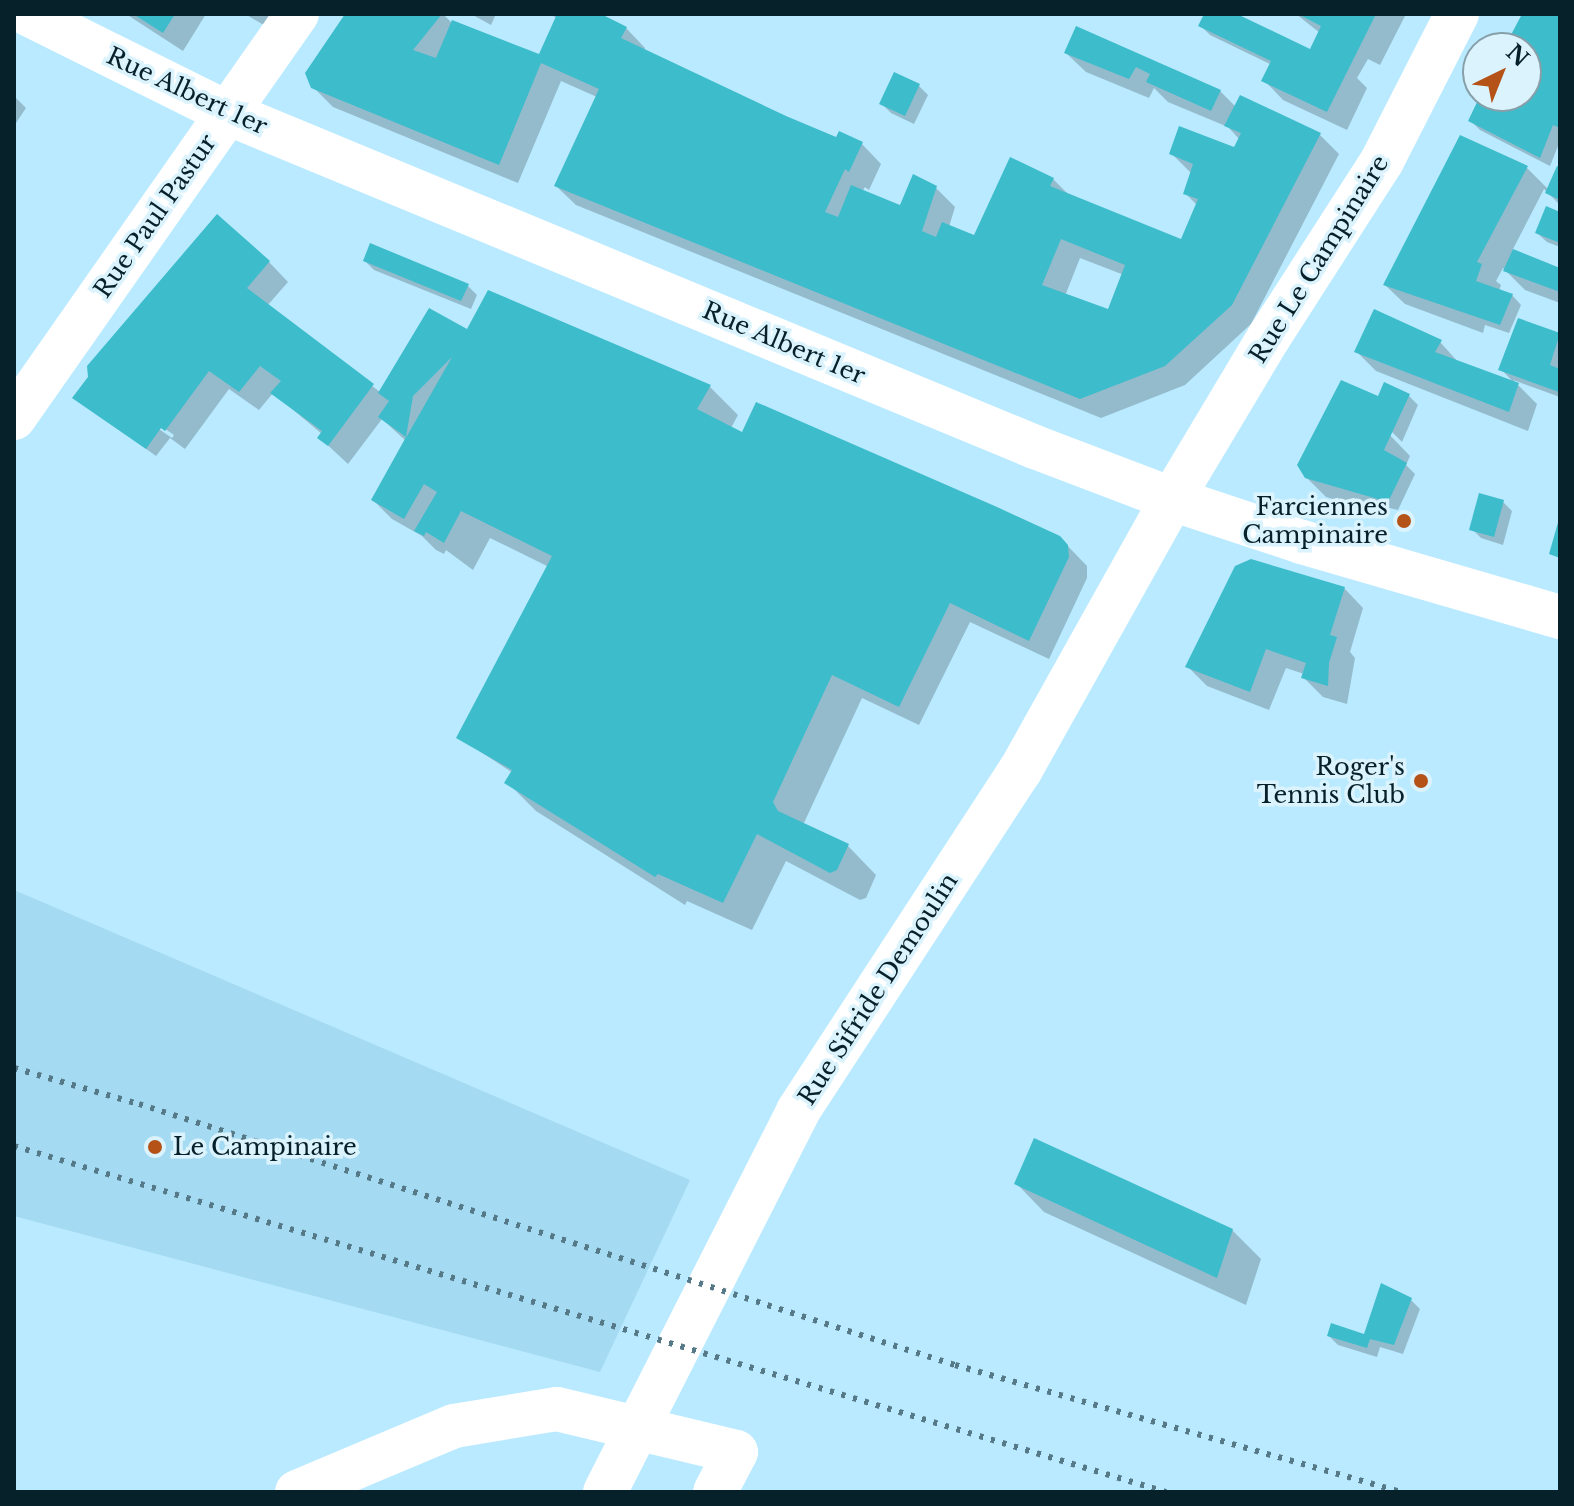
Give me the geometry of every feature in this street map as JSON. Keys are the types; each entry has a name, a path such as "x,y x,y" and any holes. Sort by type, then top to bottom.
{"main road":[{"name":"Rue Albert 1er","path":"28,14 227,113 1035,447 1172,499 1302,542 1560,617"},
{"name":"Rue Paul Pastur","path":"14,418 297,14"},
{"name":"Rue Le Campinaire","path":"1172,499 1269,337 1382,161 1457,14"},
{"name":"Rue Sifride Demoulin","path":"605,1492 798,1111 1020,771 1172,499"},
{"path":"297,1492 454,1426 557,1409 736,1452 715,1492"}],"shaded area":[{"path":"14,890 690,1180 600,1372 14,1216"}],"building":[{"path":"133,14 175,14 163,33"},
{"path":"345,14 442,14 413,50 436,58 452,20 539,54 557,14 601,14 627,27 621,38 786,116 836,137 839,131 863,142 849,172 845,169 825,212 838,217 851,185 900,205 913,174 937,186 922,231 936,237 942,222 974,235 1010,157 1054,178 1050,186 1181,239 1198,199 1183,194 1193,164 1169,154 1179,126 1234,147 1241,133 1224,126 1240,95 1321,133 1232,305 1165,366 1080,399 554,186 599,89 541,63 499,165 311,88 305,73","holes":["1061,239 1125,265 1108,309 1042,285"]},
{"path":"1204,14 1237,14 1310,49 1321,26 1298,14 1376,14 1327,112 1261,81 1271,61 1198,26"},
{"path":"1522,14 1560,14 1560,128 1553,125 1540,158 1468,121 1472,112 1542,112 1542,32 1512,32"},
{"path":"1076,26 1221,90 1211,111 1146,82 1150,74 1136,67 1129,79 1064,53"},
{"path":"894,72 920,84 905,116 879,104"},
{"path":"1460,135 1528,166 1477,262 1482,264 1476,281 1513,294 1500,325 1383,285"},
{"path":"1557,166 1560,167 1560,200 1545,193"},
{"path":"1546,206 1560,212 1560,243 1535,233"},
{"path":"217,214 270,261 247,288 374,384 328,446 317,438 322,431 270,393 281,381 260,366 239,392 209,371 165,431 161,428 146,449 72,398 88,377 87,366"},
{"path":"370,243 469,284 461,301 363,261"},
{"path":"1513,249 1560,268 1560,292 1503,271"},
{"path":"488,290 711,385 697,409 742,432 756,402 997,507 1060,536 1068,545 1069,557 1029,641 950,603 899,707 832,675 773,802 778,811 849,844 837,870 830,873 757,834 723,903 658,874 655,877 504,783 512,770 456,738 552,556 461,511 444,543 426,532 424,536 414,531 437,492 424,484 404,519 371,500 406,437 378,417 389,401 378,393 429,308 467,329","holes":["452,357 406,437 413,396"]},
{"path":"1374,309 1442,340 1435,352 1519,383 1509,412 1354,352"},
{"path":"1518,318 1560,333 1550,365 1560,369 1559,392 1498,370"},
{"path":"1341,380 1378,396 1384,382 1410,394 1384,450 1407,463 1388,502 1305,478 1297,465"},
{"path":"1479,493 1504,500 1494,537 1469,530"},
{"path":"1560,519 1560,558 1549,554"},
{"path":"1251,559 1345,587 1330,635 1337,637 1329,663 1328,686 1301,678 1306,663 1266,649 1250,692 1185,667 1235,566"},
{"path":"1034,1138 1233,1229 1217,1278 1014,1184"},
{"path":"1381,1283 1412,1298 1394,1345 1370,1339 1367,1348 1327,1336 1331,1323 1364,1334"}],"railway":[{"path":"14,1068 139,1104 955,1365 1402,1492"},
{"path":"14,1146 1166,1492"}],"place":[{"name":"Farciennes Campinaire","path":"1404,521"},
{"name":"Roger's Tennis Club","path":"1421,781"},
{"name":"Le Campinaire","path":"155,1147"}]}
